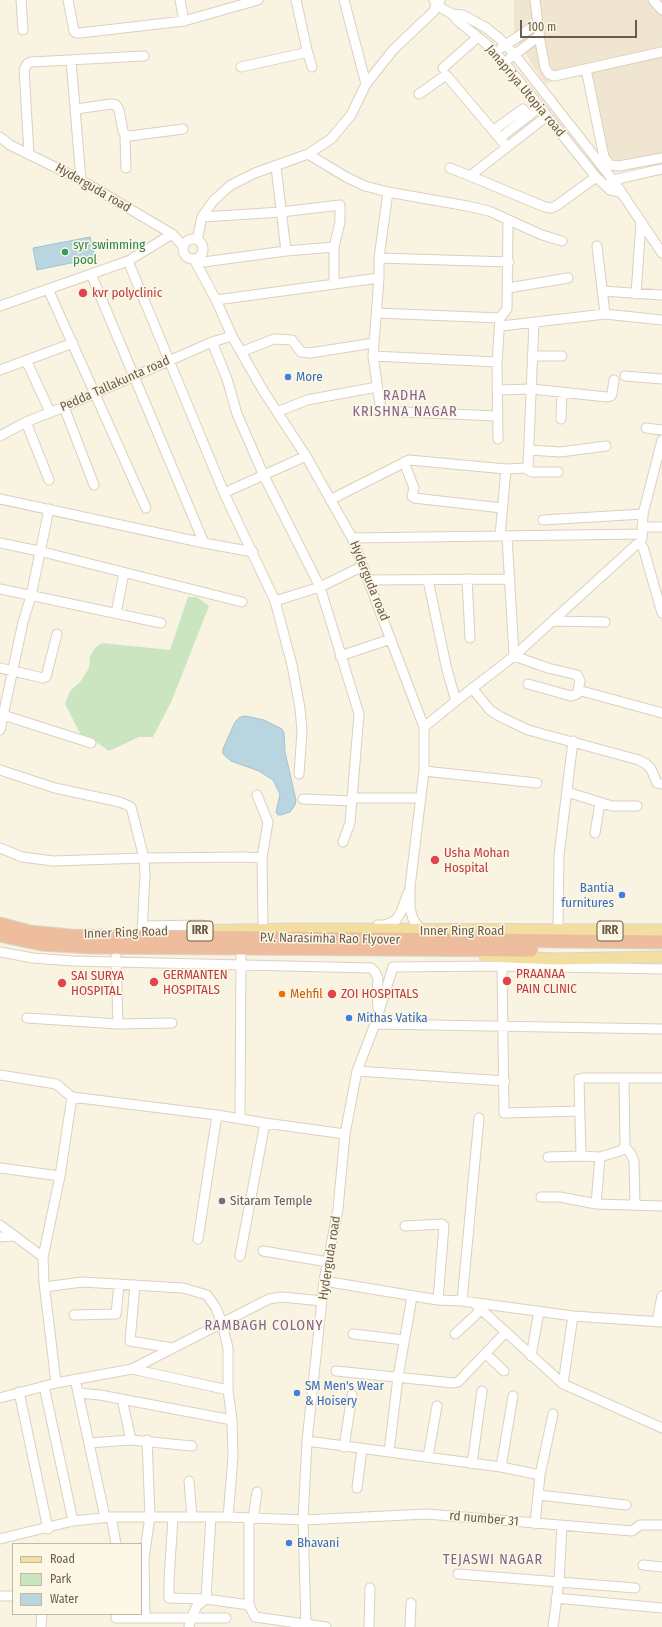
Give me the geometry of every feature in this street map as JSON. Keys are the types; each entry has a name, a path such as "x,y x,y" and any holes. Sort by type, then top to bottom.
{"highway":[{"name":"P.V. Narasimha Rao Flyover","path":"0,923 30,932 70,936 662,942"},
{"name":"P.V. Narasimha Rao Flyover","path":"0,935 41,944 90,947 662,951"}],"main road":[{"name":"Inner Ring Road","path":"0,923 50,933 90,935 142,929 425,931 662,930"},
{"name":"Inner Ring Road","path":"0,940 26,947 116,956 241,960 502,956 556,959 662,957"}],"street":[{"path":"21,0 23,30"},
{"path":"68,0 74,31 76,33 184,21 258,0"},
{"path":"180,0 184,21"},
{"path":"296,0 312,67"},
{"path":"344,0 366,84"},
{"path":"535,0 537,24 545,68 549,74 554,76 662,52"},
{"path":"653,0 662,10"},
{"path":"197,240 202,217 213,200 231,185 255,173 308,154 331,139 351,115 366,84 393,50 434,11 437,2 452,14"},
{"name":"Janapriya Utopia road","path":"452,14 504,62 591,175 610,190 622,193"},
{"name":"Janapriya Utopia road","path":"452,14 463,15 485,27 515,55 613,180 662,253"},
{"path":"495,53 537,24"},
{"path":"504,62 539,36"},
{"path":"447,68 480,40"},
{"path":"241,67 304,53 308,50"},
{"path":"29,153 24,70 27,64 31,62 144,56"},
{"path":"70,60 76,109 81,180"},
{"path":"586,69 604,157 610,165 619,166 662,158"},
{"path":"419,94 446,75 507,147"},
{"path":"500,138 537,103"},
{"path":"76,109 111,104 116,105 119,110 125,135 126,168"},
{"path":"494,130 526,114"},
{"path":"526,114 533,127"},
{"path":"470,176 547,116"},
{"path":"125,135 130,136 182,129"},
{"path":"450,168 551,208 556,206 591,175 555,132"},
{"name":"Hyderguda road","path":"0,137 10,145 29,153 81,180 172,234 183,246"},
{"path":"308,154 346,177 365,186 388,192 468,206 489,212 542,235 562,241"},
{"path":"276,166 286,251"},
{"path":"605,186 613,180 662,169"},
{"path":"388,192 379,258 377,312 373,356 380,411 497,416"},
{"path":"202,217 281,212 340,205 340,222 334,247 334,284"},
{"path":"498,439 497,362 501,322 507,309 509,262 508,221"},
{"path":"636,294 641,222"},
{"path":"0,306 128,261 172,234"},
{"path":"195,261 200,256 202,245 197,240 190,239 183,246 182,250 185,256 195,261 334,247"},
{"path":"596,246 604,314"},
{"path":"379,258 509,262"},
{"path":"128,261 224,493 275,601 292,665 300,708 302,731 299,774"},
{"name":"Hyderguda road","path":"195,261 241,352 332,499 352,538 370,580 424,727 424,771 422,798 410,887 410,908 412,919 419,928 425,931"},
{"path":"91,274 204,544"},
{"path":"216,300 379,278"},
{"path":"508,288 568,278"},
{"path":"48,289 146,508"},
{"path":"602,291 662,295"},
{"path":"377,312 501,322 534,322 604,314 662,320"},
{"path":"525,468 529,464 534,322"},
{"name":"Pedda Tallakunta road","path":"0,436 26,422 95,394 212,342 232,336"},
{"path":"241,352 274,339 292,340 301,352 310,353 374,343"},
{"path":"212,342 227,379 237,414 264,476 320,587 359,714 350,823 343,842"},
{"path":"0,370 73,343"},
{"path":"373,356 497,362"},
{"path":"532,356 562,356"},
{"path":"26,360 50,412"},
{"path":"625,376 662,379"},
{"path":"497,390 532,389 611,396 614,380"},
{"path":"277,412 307,400 377,388"},
{"path":"561,419 562,392"},
{"path":"64,407 94,485"},
{"path":"26,422 49,480"},
{"path":"646,428 662,430"},
{"path":"662,440 643,514 641,538 658,582 662,613"},
{"path":"529,450 560,452 606,446"},
{"path":"224,493 306,456"},
{"path":"332,499 409,460 506,469 525,468 532,472 558,472"},
{"path":"404,462 414,488 412,496 414,498 502,508"},
{"path":"506,469 502,508 503,536 510,579 514,656"},
{"path":"0,499 204,544 253,552"},
{"path":"0,730 1,715 23,622 31,596 48,509"},
{"path":"542,520 643,514"},
{"path":"424,727 514,656 641,538 662,527"},
{"path":"352,538 503,536 641,538"},
{"path":"0,543 39,551 242,602"},
{"path":"275,601 320,587 363,566"},
{"path":"116,614 124,573"},
{"path":"468,579 470,638"},
{"path":"370,580 510,579"},
{"path":"428,580 447,670 456,701"},
{"path":"0,589 161,623"},
{"path":"553,621 605,622"},
{"path":"0,668 43,678 46,677 57,634"},
{"path":"340,656 392,639"},
{"path":"514,656 548,668 577,675 580,681 577,694 571,696 528,684"},
{"path":"472,688 490,710 499,716 528,730 639,760 651,768 657,783 662,784"},
{"path":"578,690 662,713"},
{"path":"1,715 91,743"},
{"path":"558,931 559,855 573,741"},
{"path":"0,770 55,788 131,807 144,858 145,876 142,929 263,925 385,925 396,920 402,912 410,887"},
{"path":"424,771 537,783"},
{"path":"567,792 612,806 637,806"},
{"path":"257,795 268,822 262,858 263,925"},
{"path":"303,799 352,800 422,798"},
{"path":"595,833 600,803"},
{"path":"0,848 22,857 53,861 144,858 262,858"},
{"path":"632,930 644,925 662,925"},
{"path":"0,952 33,958 59,960 116,956 118,1024"},
{"path":"240,1119 241,960 371,968 376,972 378,978 377,996 379,1011"},
{"path":"580,1111 503,1116 505,1081 502,1027 502,966 662,969"},
{"name":"Hyderguda road","path":"306,1626 303,1520 307,1441 324,1281 338,1210 345,1134 357,1071 375,1024 393,967 502,966"},
{"path":"27,1018 118,1024 172,1023"},
{"path":"375,1024 662,1029"},
{"path":"357,1071 505,1081"},
{"path":"0,1075 56,1084 72,1097 217,1115 345,1134"},
{"path":"624,1078 625,1147 631,1154 634,1161 635,1205"},
{"path":"581,1156 579,1079 662,1078"},
{"path":"56,1383 43,1257 60,1176 72,1097"},
{"path":"198,1239 217,1115"},
{"path":"462,1301 479,1118"},
{"path":"240,1256 265,1123"},
{"path":"548,1157 600,1157 620,1151 625,1147"},
{"path":"596,1204 600,1157"},
{"path":"0,1168 60,1176"},
{"path":"541,1197 560,1197 596,1204 658,1206 662,1214"},
{"path":"405,1226 442,1224 444,1226 438,1300"},
{"path":"0,1225 43,1257"},
{"path":"0,1237 14,1236"},
{"path":"263,1251 328,1262"},
{"path":"324,1281 412,1297 462,1301 474,1304 573,1316 660,1322 662,1296"},
{"path":"45,1287 82,1282 182,1288 207,1295 216,1308 222,1323 228,1348 228,1390 232,1420 233,1457 228,1517"},
{"path":"74,1315 116,1314 119,1284"},
{"path":"135,1285 130,1341 173,1348"},
{"path":"389,1452 398,1377 412,1297"},
{"path":"0,1398 56,1383 132,1369 269,1299 282,1298 322,1301"},
{"path":"474,1304 563,1384 662,1428"},
{"path":"455,1334 481,1310"},
{"path":"531,1356 540,1312"},
{"path":"563,1384 573,1316"},
{"path":"336,1371 454,1383 458,1382 505,1333"},
{"path":"353,1334 404,1340"},
{"path":"486,1354 504,1371"},
{"path":"132,1369 228,1390"},
{"path":"75,1379 89,1443 116,1543"},
{"path":"44,1386 73,1521"},
{"path":"472,1464 482,1391"},
{"path":"19,1392 48,1529"},
{"path":"79,1392 232,1420"},
{"path":"344,1446 352,1395"},
{"path":"501,1467 513,1396"},
{"path":"122,1399 131,1440"},
{"path":"428,1457 437,1406"},
{"path":"535,1524 540,1475 553,1414"},
{"path":"89,1443 148,1440 192,1446"},
{"path":"145,1618 144,1559 150,1516 148,1440"},
{"path":"307,1441 501,1467 540,1475"},
{"path":"357,1488 362,1449"},
{"path":"189,1481 192,1517"},
{"path":"257,1492 251,1518 249,1605 255,1617 306,1626 326,1627"},
{"path":"539,1495 626,1505"},
{"name":"rd number 31","path":"0,1539 48,1529 73,1521 108,1517 150,1516 303,1520 427,1514 632,1531 640,1525 662,1525"},
{"path":"173,1517 168,1580 169,1598 206,1599 249,1605"},
{"path":"190,1623 197,1606 206,1599 211,1517"},
{"path":"553,1627 559,1581 562,1526"},
{"path":"643,1565 662,1567"},
{"path":"458,1574 635,1588"},
{"path":"369,1627 370,1588"},
{"path":"0,1596 12,1596"},
{"path":"556,1598 662,1608"},
{"path":"410,1627 411,1603"},
{"path":"41,1627 42,1615"},
{"path":"116,1620 145,1618 190,1623 226,1618"}],"shaded area":[{"path":"514,0 662,0 662,163 618,172 610,167 588,77 578,77 545,83 514,34"}],"green space":[{"path":"188,597 197,597 209,606 172,700 153,737 139,737 109,751 96,742 81,735 65,704 70,691 80,682 89,668 90,656 95,648 102,643 170,650"}],"water":[{"path":"90,237 95,258 37,270 33,248"},
{"path":"245,716 264,720 282,729 284,733 285,752 296,800 295,805 290,812 278,815 276,812 280,794 273,780 259,771 231,761 223,754 223,749 235,722 240,717"}],"place":[{"name":"syr swimming pool","path":"65,252"},
{"name":"kvr polyclinic","path":"83,293"},
{"name":"More","path":"288,377"},
{"name":"Usha Mohan Hospital","path":"435,860"},
{"name":"Bantia furnitures","path":"622,895"},
{"name":"PRAANAA PAIN CLINIC","path":"507,981"},
{"name":"GERMANTEN HOSPITALS","path":"154,982"},
{"name":"SAI SURYA HOSPITAL","path":"62,983"},
{"name":"Mehfil","path":"282,994"},
{"name":"ZOI HOSPITALS","path":"332,994"},
{"name":"Mithas Vatika","path":"349,1018"},
{"name":"Sitaram Temple","path":"222,1201"},
{"name":"SM Men's Wear & Hoisery","path":"297,1393"},
{"name":"Bhavani","path":"289,1543"}],"district":[{"name":"RADHA KRISHNA NAGAR","path":"405,404"},
{"name":"RAMBAGH COLONY","path":"264,1326"},
{"name":"TEJASWI NAGAR","path":"493,1560"}]}
